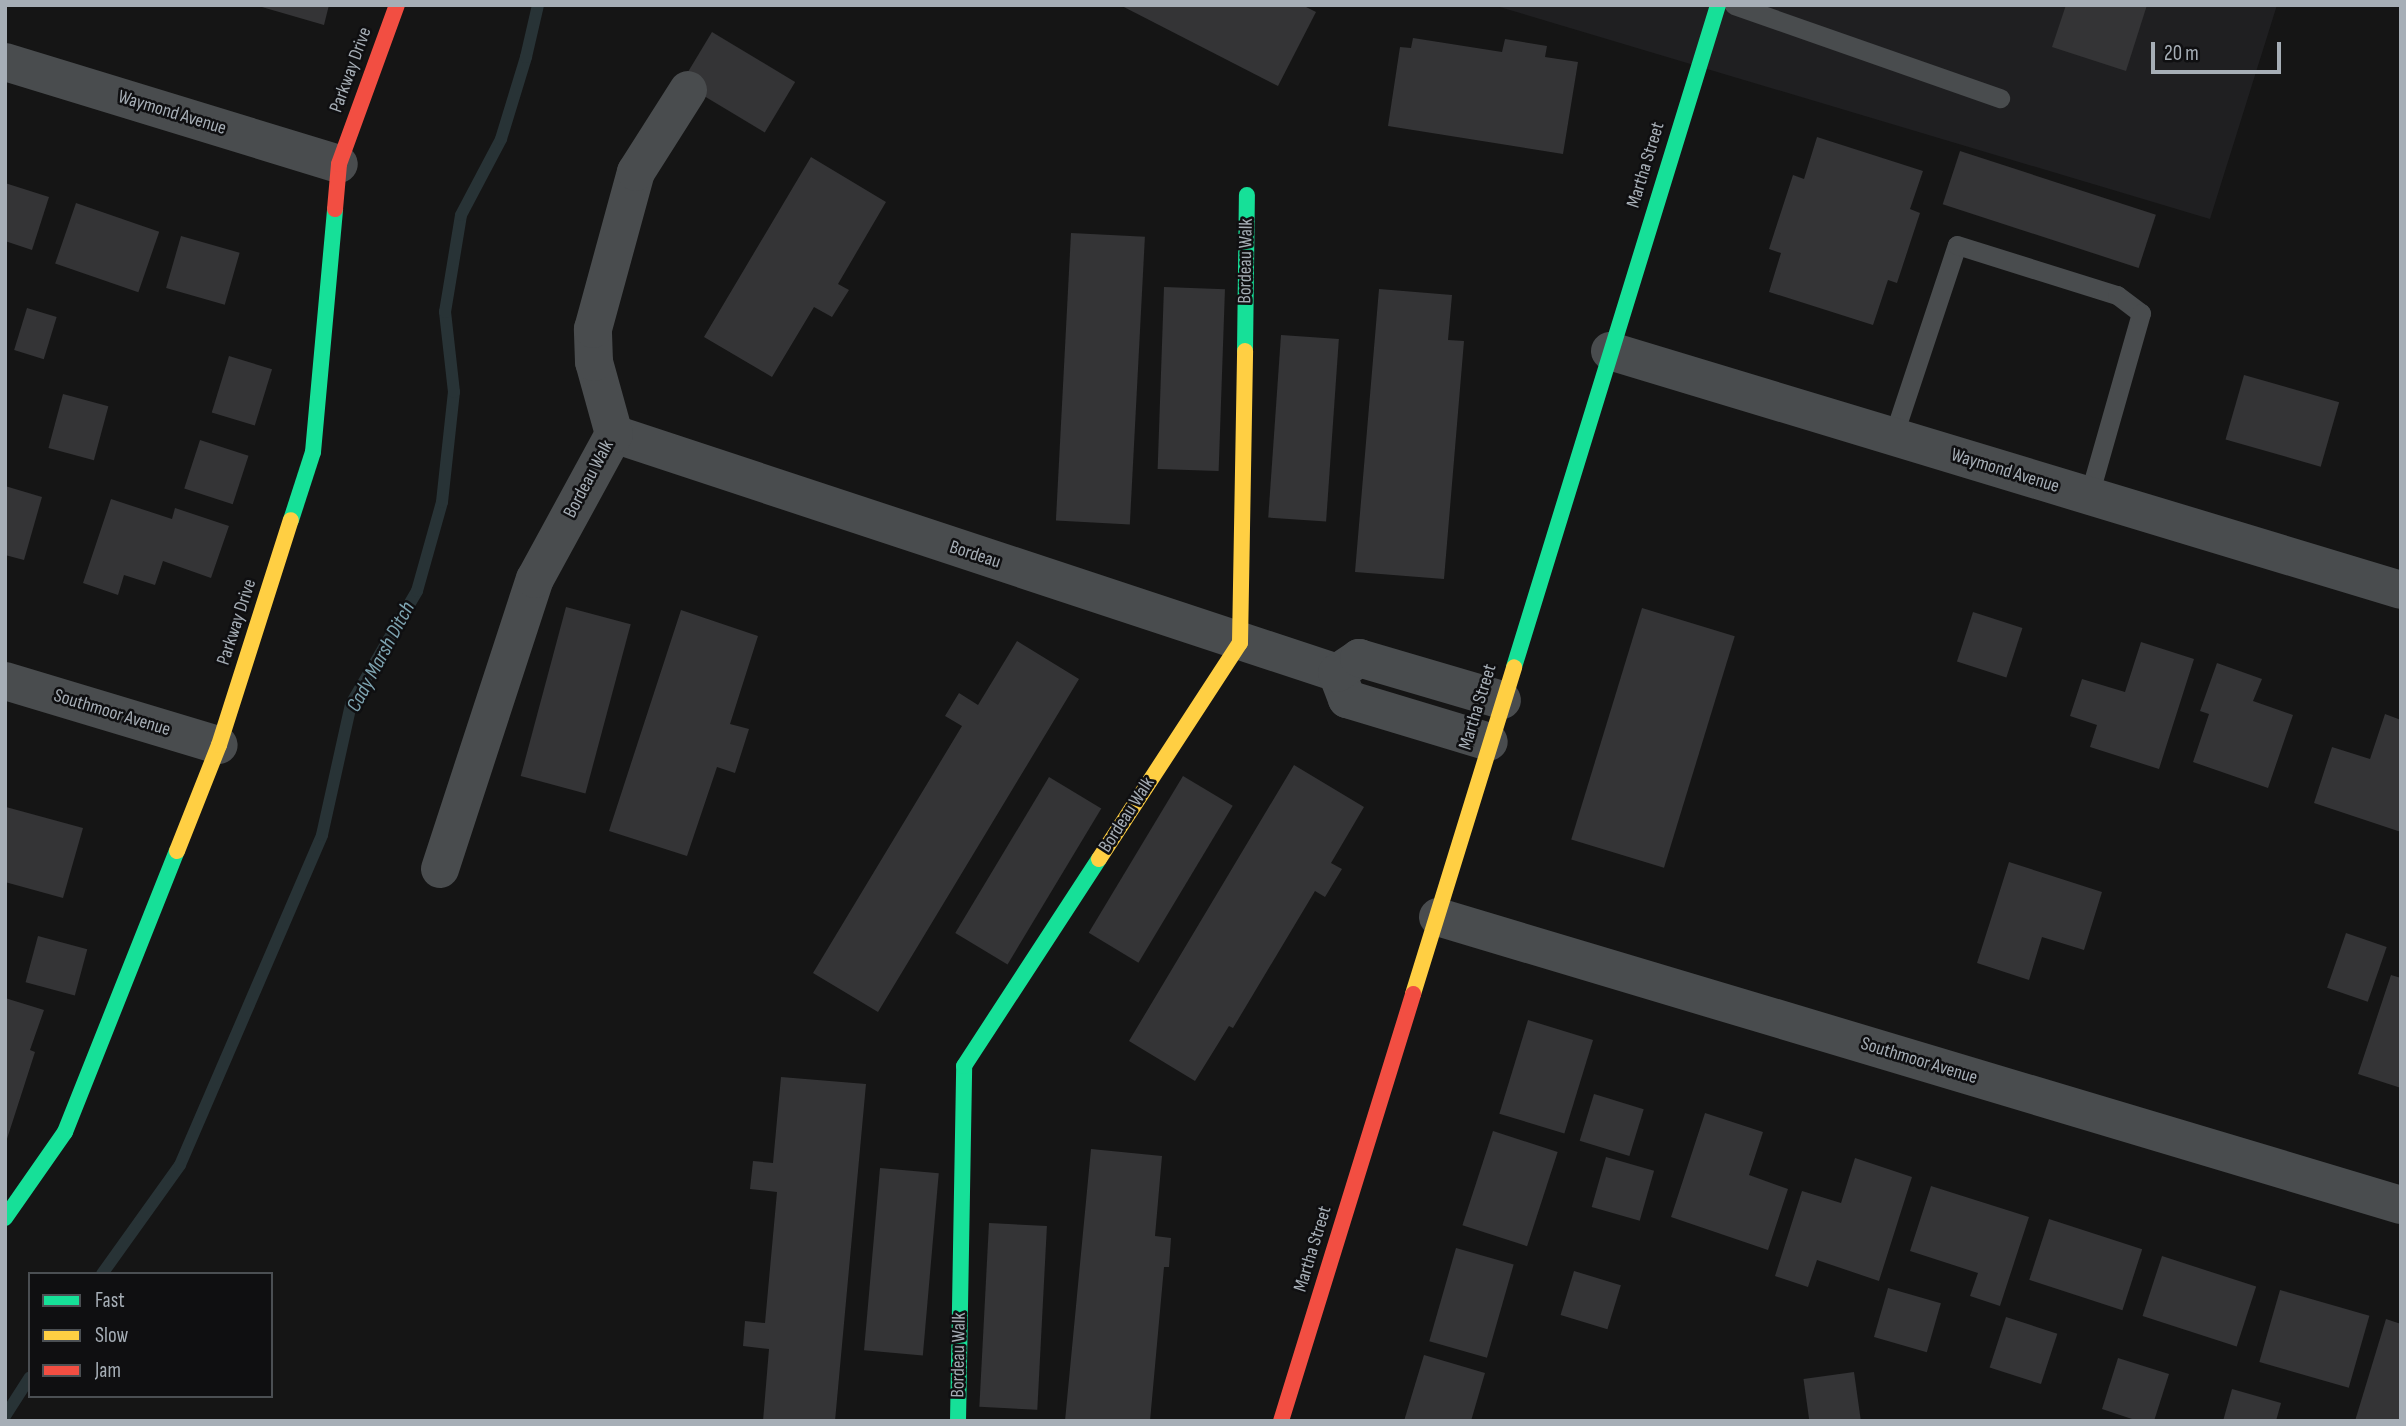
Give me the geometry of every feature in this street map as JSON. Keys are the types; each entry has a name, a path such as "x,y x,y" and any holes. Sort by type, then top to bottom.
{"street":[{"name":"Parkway Drive","path":"5,1218 65,1132 219,745 313,452 339,164 397,5"},
{"name":"Martha Street","path":"1281,1421 1718,5"},
{"name":"Waymond Avenue","path":"5,62 339,164"},
{"name":"Bordeau Walk","path":"440,869 535,579 614,434 594,362 593,329 636,172 688,90"},
{"name":"Bordeau Walk","path":"958,1421 964,1066 1240,643 1247,195"},
{"name":"Waymond Avenue","path":"1610,351 2401,590"},
{"name":"Bordeau","path":"614,434 1240,643 1338,673"},
{"path":"1489,742 1347,699 1338,673 1359,658 1502,700"},
{"name":"Southmoor Avenue","path":"5,681 219,745"},
{"name":"Southmoor Avenue","path":"1437,917 2401,1205"}],"lane":[{"path":"1734,5 2000,98"},
{"path":"1893,437 1957,245 2117,295 2141,313 2089,496"}],"shaded area":[{"path":"1493,5 2277,5 2210,219"}],"building":[{"path":"255,5 329,5 324,25"},
{"path":"1120,5 1302,5 1316,12 1278,86"},
{"path":"2066,5 2147,5 2126,71 2052,47"},
{"path":"712,32 795,82 765,133 682,83"},
{"path":"1413,38 1502,52 1505,39 1547,46 1545,57 1578,62 1563,154 1388,126 1400,47 1411,48"},
{"path":"1817,137 1923,171 1910,209 1920,213 1897,283 1888,280 1873,325 1769,292 1781,253 1769,249 1793,175 1804,179"},
{"path":"1960,151 2156,215 2139,268 1943,204"},
{"path":"811,157 886,202 838,284 849,290 832,317 814,307 772,377 704,337"},
{"path":"5,183 49,197 32,250 5,241"},
{"path":"76,203 159,232 138,292 55,264"},
{"path":"1071,233 1145,237 1130,524 1056,521"},
{"path":"181,236 240,253 225,305 166,288"},
{"path":"1164,287 1225,289 1219,471 1158,469"},
{"path":"1379,289 1452,295 1448,340 1464,341 1444,579 1355,572"},
{"path":"27,308 57,317 44,359 14,350"},
{"path":"1281,335 1339,339 1326,522 1268,518"},
{"path":"229,356 272,369 255,426 212,412"},
{"path":"2244,375 2339,402 2321,467 2226,439"},
{"path":"63,394 108,406 94,460 49,448"},
{"path":"200,440 249,456 233,504 184,489"},
{"path":"5,486 42,497 24,560 5,555"},
{"path":"111,499 172,519 175,508 229,526 211,578 163,561 155,585 124,575 118,595 83,583"},
{"path":"566,607 631,624 585,793 521,776"},
{"path":"1642,608 1735,636 1664,868 1571,839"},
{"path":"681,610 758,636 730,724 749,729 735,773 717,767 687,856 609,831"},
{"path":"1973,612 2022,628 2006,678 1957,661"},
{"path":"1017,641 1079,679 878,1012 813,973 962,726 945,716 959,693 978,705"},
{"path":"2141,642 2194,659 2159,769 2090,747 2097,725 2070,716 2082,679 2125,692"},
{"path":"2217,663 2262,679 2253,701 2293,715 2268,788 2193,762 2209,714 2200,711"},
{"path":"2385,714 2401,720 2401,832 2314,803 2332,747 2370,759"},
{"path":"1294,765 1364,807 1331,863 1342,869 1325,897 1315,891 1233,1028 1229,1026 1195,1081 1129,1041"},
{"path":"1183,776 1233,806 1138,963 1089,933"},
{"path":"1049,777 1101,808 1008,964 955,933"},
{"path":"6,807 83,828 63,898 5,882"},
{"path":"2009,862 2102,892 2084,950 2042,937 2029,980 1977,963"},
{"path":"2346,933 2387,947 2368,1002 2327,988"},
{"path":"38,936 87,949 75,996 26,982"},
{"path":"2391,975 2401,978 2401,1088 2358,1074"},
{"path":"5,998 44,1010 30,1050 35,1052 6,1142"},
{"path":"1528,1020 1593,1040 1564,1134 1499,1114"},
{"path":"781,1077 866,1084 835,1421 763,1421 769,1349 743,1346 745,1321 765,1323 777,1192 750,1189 753,1161 773,1163"},
{"path":"1594,1094 1644,1109 1629,1156 1580,1141"},
{"path":"1705,1113 1763,1132 1749,1175 1788,1189 1768,1250 1671,1217"},
{"path":"1493,1131 1558,1152 1527,1246 1462,1225"},
{"path":"1091,1149 1162,1156 1155,1236 1171,1238 1169,1267 1164,1267 1150,1421 1065,1421"},
{"path":"1606,1157 1654,1171 1640,1221 1592,1207"},
{"path":"1855,1158 1912,1177 1879,1281 1817,1260 1808,1287 1775,1276 1802,1191 1841,1203"},
{"path":"880,1168 939,1173 923,1355 864,1350"},
{"path":"1931,1186 2029,1217 2000,1306 1970,1296 1978,1273 1910,1251"},
{"path":"2049,1219 2142,1249 2122,1310 2029,1280"},
{"path":"989,1223 1047,1226 1037,1410 979,1407"},
{"path":"1456,1248 1514,1265 1487,1358 1429,1341"},
{"path":"2162,1256 2256,1287 2237,1347 2143,1316"},
{"path":"1574,1271 1621,1285 1607,1329 1561,1315"},
{"path":"1888,1288 1941,1303 1927,1352 1874,1337"},
{"path":"2280,1290 2369,1316 2349,1388 2259,1362"},
{"path":"2006,1317 2057,1334 2041,1384 1990,1367"},
{"path":"2386,1319 2401,1324 2401,1421 2355,1421"},
{"path":"1424,1355 1485,1373 1471,1421 1404,1421"},
{"path":"2118,1358 2169,1374 2154,1421 2138,1421 2102,1409"},
{"path":"1854,1372 1861,1420 1809,1421 1803,1379"},
{"path":"2232,1389 2281,1403 2276,1421 2223,1421"}],"waterway":[{"name":"Cady Marsh Ditch","path":"103,1272 180,1165 322,835 351,704 417,591 442,502 454,392 445,312 461,215 501,139 526,57 538,5"},
{"name":"Cady Marsh Ditch","path":"5,1416 28,1380"}],"traffic: fast":[{"path":"1514,667 1718,5"},
{"path":"1245,351 1247,195"},
{"path":"291,520 313,452 335,209"},
{"path":"5,1218 65,1132 177,851"},
{"path":"958,1421 964,1066 1099,859"}],"traffic: slow":[{"path":"1099,859 1240,643 1245,351"},
{"path":"177,851 219,745 291,520"},
{"path":"1413,994 1514,667"}],"traffic: jam":[{"path":"335,209 339,164 397,5"},
{"path":"1281,1421 1413,994"}]}
